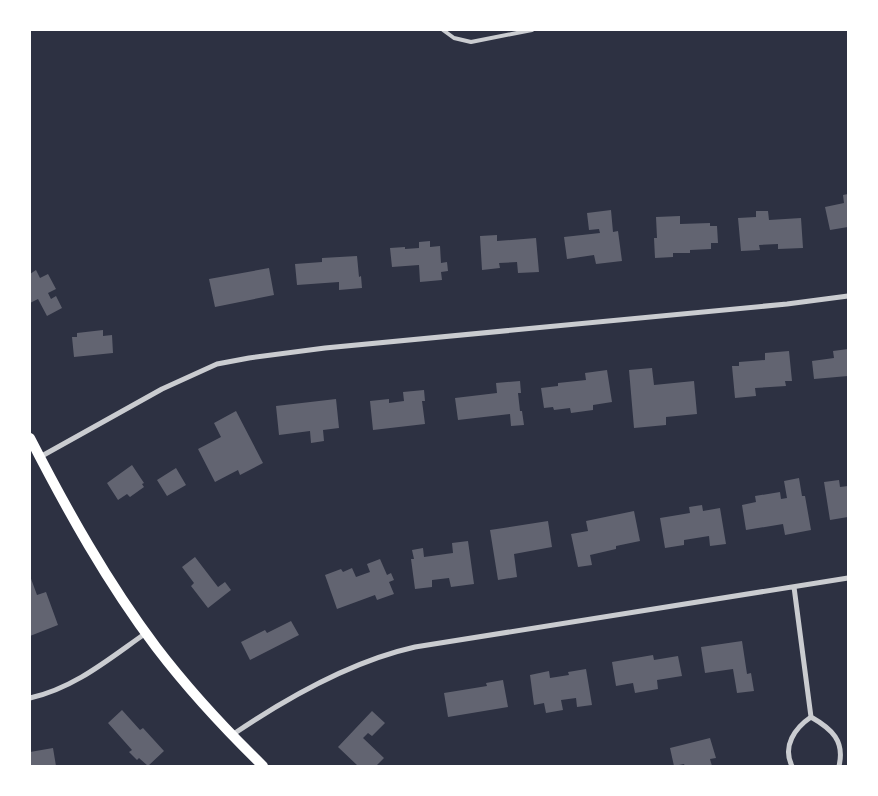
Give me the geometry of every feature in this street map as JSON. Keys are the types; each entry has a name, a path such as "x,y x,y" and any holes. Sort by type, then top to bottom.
{"main road":[{"path":"30,438 97,559 146,633 184,682 263,766"}],"street":[{"path":"40,457 162,389 217,364 325,348 787,304 848,296"},
{"path":"232,735 258,718 329,679 394,652 415,647 848,578"},
{"path":"794,587 811,717"},
{"path":"30,698 63,688 88,674 146,633"},
{"path":"792,766 788,753 790,741 799,726 811,717"},
{"path":"811,717 826,726 840,743 842,754 839,766"}],"lane":[{"path":"443,30 454,38 471,42 532,30"}],"building":[{"path":"848,194 848,227 830,230 825,207 844,203 843,195"},
{"path":"611,210 613,232 618,231 622,261 596,264 594,255 567,259 564,237 600,233 599,229 589,230 587,213"},
{"path":"756,211 768,211 769,220 801,218 803,248 778,249 778,244 759,245 760,250 741,251 738,218 756,217"},
{"path":"680,216 680,224 710,223 710,226 717,226 718,243 711,243 711,249 690,250 690,253 673,253 673,257 655,258 654,238 657,238 656,217"},
{"path":"497,235 497,241 536,238 539,272 518,273 517,262 499,263 500,268 482,270 480,236"},
{"path":"430,241 430,247 440,246 441,263 447,262 448,271 441,272 442,280 420,282 419,265 392,267 390,248 419,248 419,242"},
{"path":"357,256 362,288 339,290 339,282 297,285 295,264 322,262 322,258"},
{"path":"269,268 274,295 215,307 209,279"},
{"path":"36,270 40,278 48,274 56,289 48,293 51,299 56,296 62,308 47,316 38,299 30,303 30,274"},
{"path":"103,330 103,336 112,335 113,353 74,357 72,337 77,337 77,333"},
{"path":"848,349 848,376 814,379 812,361 834,358 833,351"},
{"path":"789,351 792,381 785,381 786,386 755,388 756,396 735,398 732,366 739,366 739,362 765,360 765,353"},
{"path":"652,368 654,385 694,381 697,414 666,417 666,425 634,428 629,370"},
{"path":"607,370 612,402 593,405 593,410 571,413 570,408 554,410 553,407 544,408 541,388 558,386 558,383 586,380 585,373"},
{"path":"520,381 521,393 518,393 524,425 511,426 510,414 458,420 455,398 497,393 496,383"},
{"path":"424,390 425,401 422,401 425,424 373,430 370,401 389,399 389,403 404,401 403,392"},
{"path":"336,399 339,428 323,430 324,441 311,443 310,431 279,435 276,406"},
{"path":"236,411 263,463 240,475 238,470 215,482 198,449 221,437 214,423"},
{"path":"132,465 144,483 142,484 144,487 130,497 127,494 118,500 107,483"},
{"path":"176,468 186,485 167,496 157,480"},
{"path":"799,478 802,496 805,496 811,530 785,535 783,524 746,530 742,505 756,502 755,496 780,492 781,499 787,498 784,481"},
{"path":"839,480 840,487 848,486 848,517 830,520 824,482"},
{"path":"702,505 703,511 720,508 726,544 710,546 709,536 684,540 684,545 665,548 660,518 690,513 689,507"},
{"path":"634,511 640,541 616,546 616,549 590,555 592,565 578,567 571,534 588,531 586,521"},
{"path":"548,521 552,547 514,554 517,577 498,580 490,530"},
{"path":"468,541 474,584 451,587 449,578 432,580 432,587 415,589 411,559 414,559 412,550 423,548 424,557 453,553 452,543"},
{"path":"195,557 218,587 225,582 231,590 208,608 191,586 194,583 182,567"},
{"path":"380,559 387,575 391,573 394,580 389,582 394,594 377,600 375,595 337,609 325,575 341,569 343,572 352,568 356,577 370,572 367,564"},
{"path":"30,576 37,595 46,592 58,625 30,636"},
{"path":"291,621 299,635 250,660 241,642 265,630 267,633"},
{"path":"742,641 747,674 751,673 754,691 737,693 733,669 705,673 701,647"},
{"path":"653,655 654,660 678,656 682,676 657,680 658,689 635,693 633,683 616,686 612,662"},
{"path":"586,669 592,705 577,707 576,698 561,700 563,710 546,713 544,703 534,705 530,675 549,671 550,678 569,675 568,672"},
{"path":"503,680 508,707 448,717 444,693 487,686 486,683"},
{"path":"122,710 140,730 143,728 164,751 148,766 139,758 137,760 129,752 132,750 108,723"},
{"path":"372,711 385,723 372,736 368,733 363,738 384,758 376,766 358,766 338,747"},
{"path":"710,738 716,758 710,759 712,766 685,766 684,764 674,766 670,748"},
{"path":"53,748 56,766 30,766 30,752"}]}
